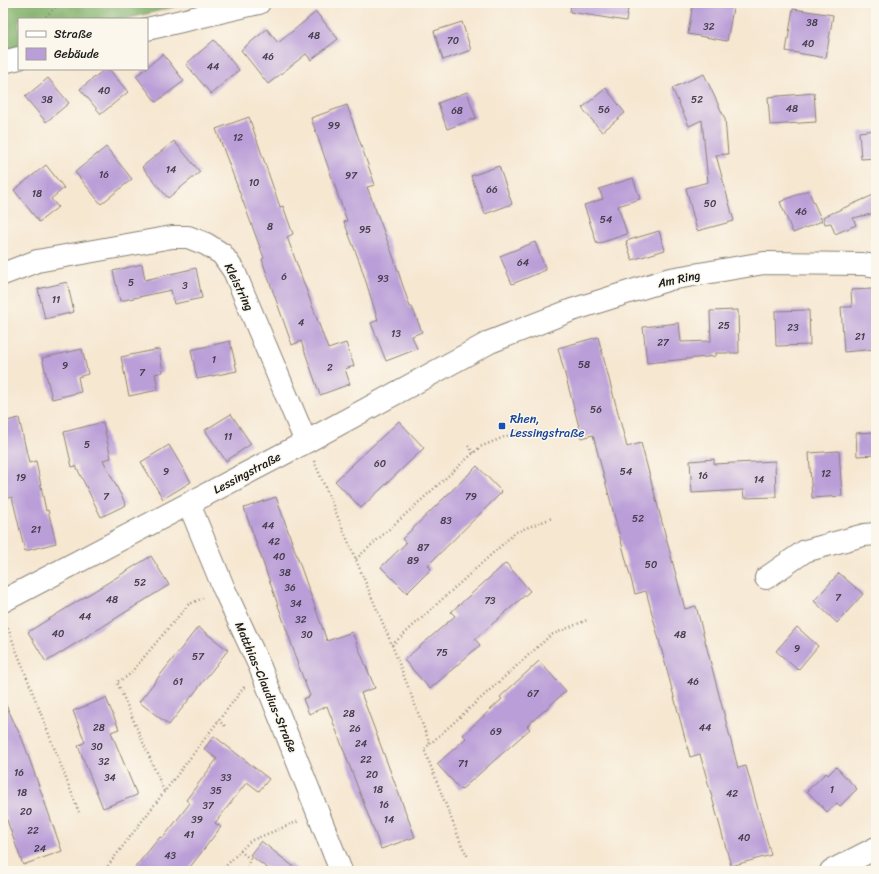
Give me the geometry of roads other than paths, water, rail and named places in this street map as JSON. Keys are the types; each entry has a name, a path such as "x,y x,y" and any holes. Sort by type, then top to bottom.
{"street":[{"path":"148,29 259,3"},
{"path":"3,62 18,58"},
{"name":"Kleistring","path":"3,274 37,261 172,237 188,237 206,244 222,254 234,271 306,442"},
{"name":"Am Ring","path":"490,342 572,310 670,279 764,263 863,264 876,266"},
{"name":"Lessingstraße","path":"3,601 306,442 490,342"},
{"name":"Matthias-Claudius-Straße","path":"188,504 224,589 260,667 341,871"},
{"path":"766,578 805,551 864,535 876,534"},
{"path":"831,871 876,848"}],"place":[{"name":"Rhen, Lessingstraße","path":"502,426"}]}
